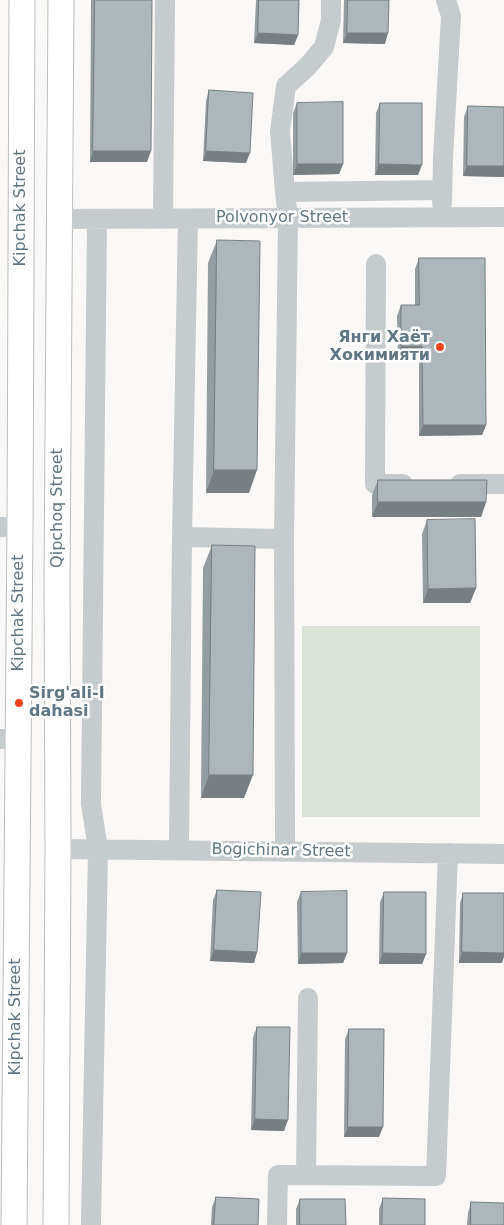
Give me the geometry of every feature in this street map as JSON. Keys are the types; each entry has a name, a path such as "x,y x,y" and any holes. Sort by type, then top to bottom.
{"main road":[{"name":"Kipchak Street","path":"14,1225 8,1131 10,527 22,167 22,0"},
{"path":"22,167 60,166 61,0"},
{"name":"Qipchoq Street","path":"58,849 57,570 60,166"},
{"path":"56,1225 58,849"}],"street":[{"path":"163,219 165,0"},
{"path":"285,851 284,539 288,218 280,130 286,86 324,47 330,20 331,0"},
{"path":"442,217 450,16 446,0"},
{"path":"285,192 442,190"},
{"name":"Polvonyor Street","path":"60,219 504,217"},
{"path":"91,1225 98,849 91,804 97,219"},
{"path":"179,850 188,219"},
{"path":"376,264 375,484 504,484"},
{"path":"182,537 284,539"},
{"name":"Bogichinar Street","path":"58,849 504,854"},
{"path":"277,1225 278,1174 436,1176 448,853"},
{"path":"306,1175 308,998"}],"shaded area":[{"path":"302,626 480,626 480,817 302,817"}],"building":[{"path":"95,0 152,0 151,151 93,151"},
{"path":"259,0 299,0 298,35 258,33"},
{"path":"348,0 389,0 388,33 347,33"},
{"path":"209,90 253,93 250,153 206,151"},
{"path":"343,102 343,164 297,164 297,103"},
{"path":"380,103 422,103 422,165 379,164"},
{"path":"468,106 504,107 504,166 467,166"},
{"path":"217,240 260,241 257,470 214,470"},
{"name":"Янги Хаёт Хокимияти","path":"419,258 485,258 486,425 423,425 422,346 401,346 401,305 419,305"},
{"path":"378,480 487,480 486,502 378,502"},
{"path":"475,519 476,588 428,589 427,520"},
{"path":"212,545 255,546 253,775 209,775"},
{"path":"217,890 261,892 257,952 214,950"},
{"path":"347,891 347,953 301,953 301,892"},
{"path":"384,892 426,892 426,954 383,953"},
{"path":"463,893 504,893 504,953 462,952"},
{"path":"257,1027 290,1027 288,1120 255,1119"},
{"path":"349,1029 384,1029 383,1127 348,1127"},
{"path":"216,1197 259,1199 258,1225 214,1225"},
{"path":"383,1198 425,1199 425,1225 382,1225"},
{"path":"300,1199 345,1199 346,1225 300,1225"},
{"path":"471,1202 504,1203 504,1225 471,1225"}],"place":[{"name":"Янги Хаёт Хокимияти","path":"440,347"},
{"name":"Sirg'ali-I dahasi","path":"19,703"}]}
